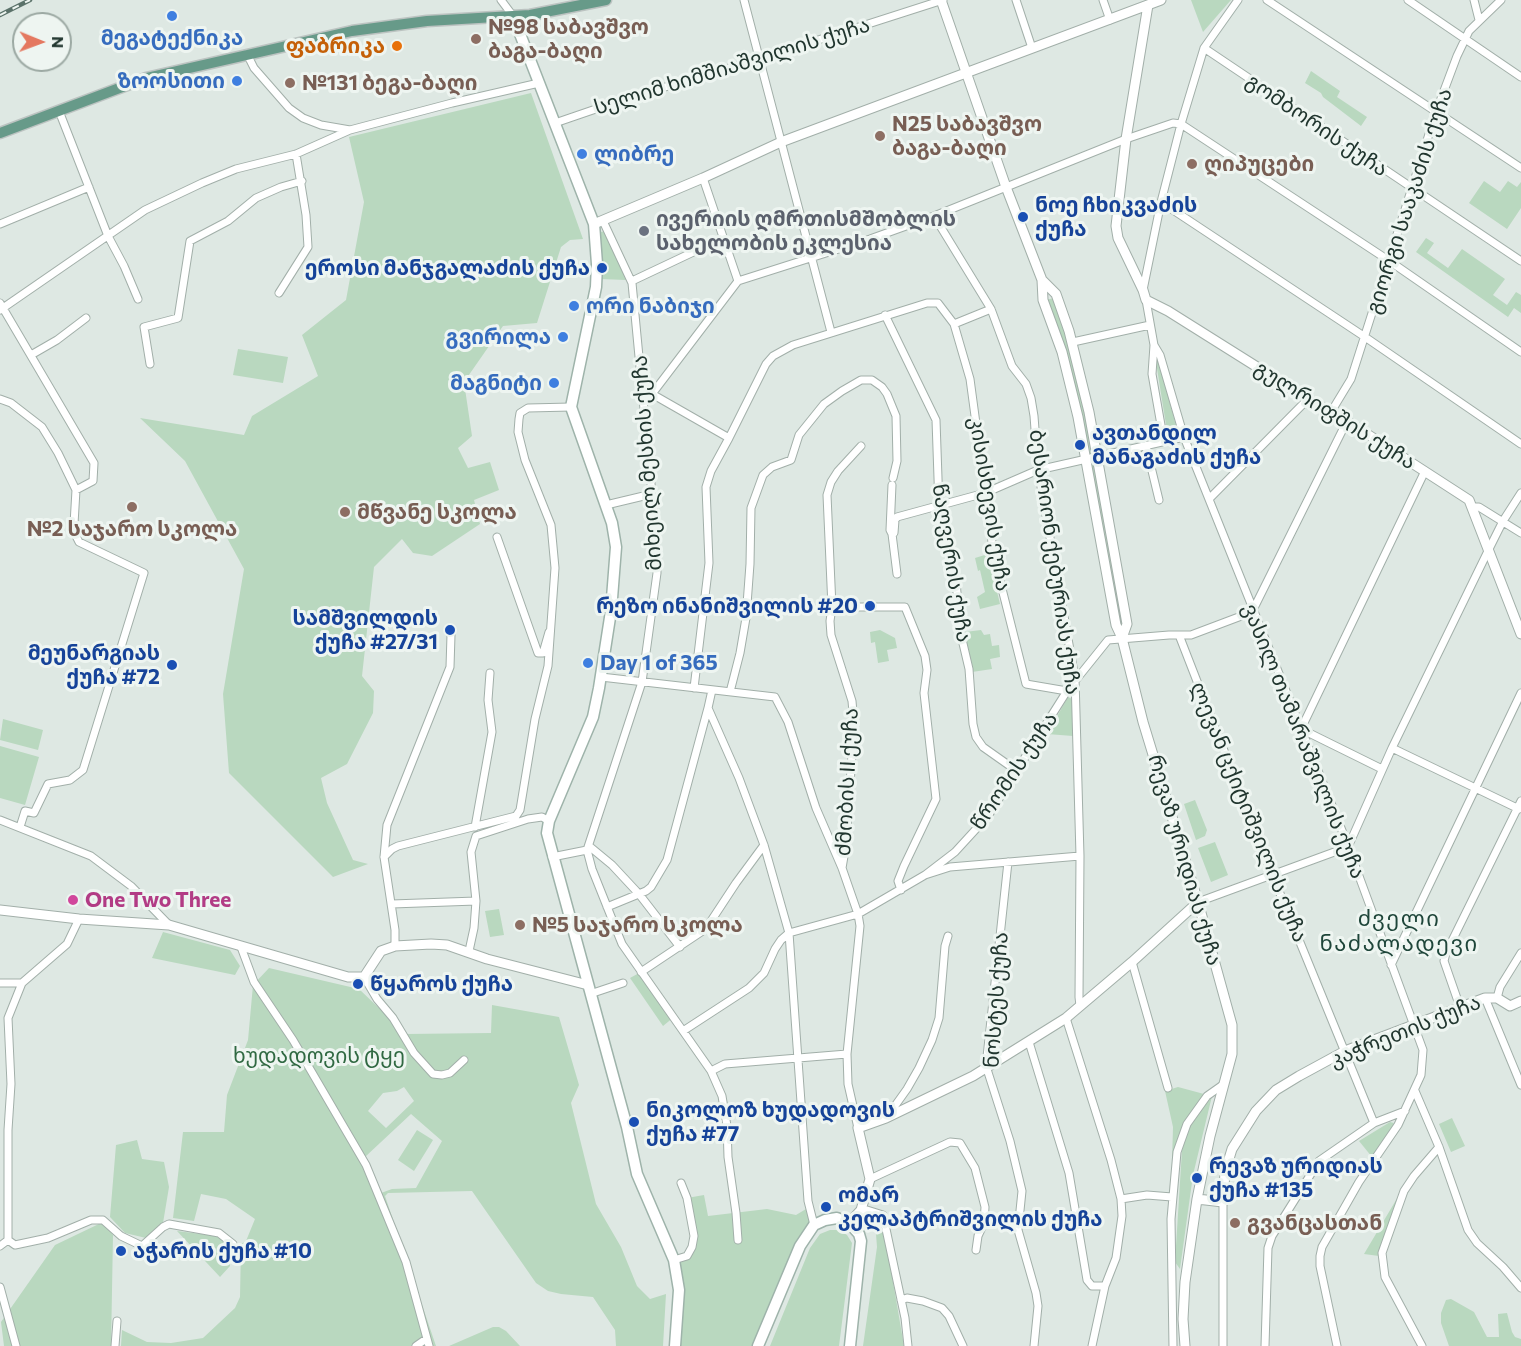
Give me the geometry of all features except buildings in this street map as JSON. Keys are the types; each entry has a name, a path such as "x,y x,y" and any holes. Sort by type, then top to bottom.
{"main road":[{"path":"0,133 146,78 247,54 352,31 427,21 513,16 606,0"},
{"path":"513,16 598,223 596,287 571,407 615,533 616,561 601,677 593,717 549,821 547,833 627,1127 637,1174 674,1260 679,1290 675,1346"},
{"path":"758,1346 800,1246 814,1225 837,1218 849,1223 859,1234 861,1247 850,1346"}],"street":[{"path":"501,0 513,16"},
{"path":"744,0 831,332"},
{"name":"სელიმ ხიმშიაშვილის ქუჩა","path":"555,123 942,0"},
{"name":"რევაზ ურიდიას ქუჩა","path":"942,0 1006,187 1042,280 1043,300 1062,352 1078,417 1116,625 1122,638 1143,722 1198,902 1232,1025 1232,1054 1210,1136 1197,1199 1185,1282 1183,1319 1185,1346"},
{"path":"1016,0 1032,48"},
{"path":"1103,0 1110,20"},
{"path":"598,223 781,142 1110,20 1149,2 1161,0"},
{"path":"1144,295 1161,202 1204,48 1238,0"},
{"path":"1267,0 1521,168"},
{"path":"1408,0 1521,77"},
{"path":"1474,0 1479,20"},
{"name":"გიორგი სააკაძის ქუჩა","path":"1331,412 1351,379 1436,112 1465,39 1479,20 1502,0"},
{"path":"1149,2 1126,139 1116,226 1118,238 1144,295 1154,345 1152,374 1164,442"},
{"name":"გომბორის ქუჩა","path":"1204,48 1521,261"},
{"path":"247,54 254,68 289,108 303,118 321,125 350,130"},
{"path":"76,490 93,481 94,463 1,307 145,210 202,183 236,169 296,154 350,130 539,83"},
{"path":"59,111 108,236 138,299"},
{"path":"729,438 648,394 738,281 934,216 1169,123 1181,124 1388,260 1521,352"},
{"path":"279,293 308,247 302,181 296,154"},
{"path":"703,178 738,281"},
{"path":"150,364 144,327 178,318 190,241 228,221 256,198 302,181"},
{"path":"0,224 89,187"},
{"path":"1161,202 1521,444"},
{"name":"ბესარიონ ქებურიას ქუჩა","path":"934,216 991,309 1012,366 1026,384 1031,398 1038,471 1075,678 1080,856 1080,1006"},
{"name":"მიხეილ მესხის ქუჩა","path":"588,848 642,682 657,573 648,394 632,281 598,223"},
{"path":"632,281 723,238"},
{"name":"რევაზ ურიდიას ქუჩა","path":"1042,280 1056,294 1073,342 1089,412 1127,624 1122,638"},
{"path":"1043,300 1056,294"},
{"name":"გულრიფშის ქუჩა","path":"1144,295 1425,471 1469,500 1473,507 1479,507 1521,533"},
{"path":"694,688 710,563 706,487 711,471 766,364 773,356 793,345 927,303 938,303 954,324 991,309"},
{"name":"წაღვერის ქუჩა","path":"885,315 936,420 939,507 956,582 961,635 969,669 976,737 983,747 1017,771"},
{"path":"31,355 57,340 86,318"},
{"name":"კისისხევის ქუჩა","path":"954,324 970,380 994,557 1026,684 1066,691"},
{"path":"1073,342 1150,325"},
{"name":"ვასილ თამარაშვილის ქუჩა","path":"1154,345 1160,355 1184,437 1252,612 1302,729 1423,1050 1422,1068 1406,1111 1359,1182 1322,1247 1320,1266 1337,1346"},
{"path":"730,692 746,618 751,508 763,475 772,466 791,460 799,435 824,404 842,391 866,380 872,380 888,394 896,416 897,461 893,482 890,530 897,573"},
{"path":"0,399 10,403 42,427 58,453 76,490 74,524 75,534 80,542 144,573 83,770 69,780 48,784 34,813 25,811 20,827"},
{"path":"1209,499 1308,399"},
{"path":"384,856 398,846 516,816 520,810 535,719 548,666 555,568 551,525 525,460 518,432 519,419 520,413 528,408 571,407"},
{"path":"1122,638 1191,635 1252,612 1347,421"},
{"path":"892,534 897,517 985,493 1038,471 1184,437"},
{"name":"ძმობის II ქუჩა","path":"858,1128 848,1084 847,1054 860,926 842,868 846,845 854,724 852,701 831,635 827,495 838,471 861,446"},
{"path":"1146,446 1159,500"},
{"path":"1382,769 1302,729 1425,471"},
{"path":"849,1223 861,1210 870,1179 858,1128 886,1118 972,1076 1066,1018 1198,902 1348,847 1382,769 1488,551 1521,493"},
{"path":"606,505 652,494"},
{"path":"1473,507 1521,634"},
{"path":"497,537 538,653 543,653 552,627"},
{"path":"832,607 905,608 925,656 927,670 924,693 936,799 898,881 901,890"},
{"name":"ლევან ცქიტიშვილის ქუჩა","path":"1179,634 1272,874 1374,1123"},
{"path":"395,946 392,904 384,856 387,825 450,667 451,635"},
{"name":"წრომის ქუჩა","path":"925,875 955,852 974,833 988,816 1075,678 1108,640 1122,638"},
{"path":"475,827 492,732 488,700 490,673"},
{"path":"601,677 776,697 788,722 816,808 842,868"},
{"path":"607,908 651,887 667,860 712,690"},
{"path":"1391,965 1521,693"},
{"path":"708,708 739,778 764,845 789,933 796,1059 808,1201 814,1225"},
{"path":"1392,748 1520,807 1446,953 1444,961 1460,1007"},
{"path":"469,951 476,901 471,852 476,836 528,819 542,817 549,821"},
{"path":"0,820 91,856 131,886 169,925"},
{"path":"641,972 701,932 764,845"},
{"path":"588,848 607,908 622,944 711,1071 722,1096 738,1240"},
{"path":"552,857 588,848 612,865 639,894 680,947"},
{"path":"683,1031 749,988 764,973 781,939 789,933 858,914 925,875 951,867 1080,856"},
{"name":"ნოსტეს ქუჩა","path":"1008,862 986,1066 1010,1141 1022,1191 1018,1230 1038,1306 1034,1346"},
{"path":"392,904 476,901"},
{"path":"0,910 79,919 169,925 348,977 364,977"},
{"path":"8,1240 8,1130 11,1084 8,1018 22,983 67,944 79,919"},
{"path":"886,1118 919,1068 939,1018 945,946 948,936"},
{"path":"364,977 381,951 395,946 447,945 589,990 623,983"},
{"path":"241,947 254,982 293,1040 366,1165 406,1262 428,1342 416,1346"},
{"path":"1497,998 1500,987 1521,953"},
{"path":"1132,962 1168,1088"},
{"path":"364,977 414,1053 433,1074 450,1073 465,1060"},
{"path":"0,983 22,983"},
{"path":"1485,998 1521,1085"},
{"name":"კაჭრეთის ქუჩა","path":"1223,1346 1225,1172 1232,1149 1256,1112 1276,1090 1344,1051 1485,998 1497,998 1510,1005 1521,1001"},
{"path":"1066,1018 1121,1199 1122,1216 1116,1258 1105,1286 1092,1346"},
{"path":"1029,1042 1069,1173 1088,1280 1092,1286 1105,1286"},
{"path":"711,1071 725,1064 847,1054"},
{"path":"1173,1346 1172,1197 1177,1152 1186,1124 1207,1096 1224,1084"},
{"path":"1415,1091 1439,1147 1468,1230 1477,1243 1521,1287"},
{"path":"1265,1346 1268,1248 1272,1236 1319,1161 1374,1123 1406,1111"},
{"path":"0,1140 8,1130"},
{"path":"870,1179 950,1142 960,1143 975,1168 985,1207 984,1223 978,1236 976,1250"},
{"path":"1422,1346 1385,1277 1382,1253 1404,1191 1439,1147"},
{"path":"674,1260 687,1256 694,1236 687,1198 681,1183"},
{"path":"1121,1199 1147,1195 1172,1197"},
{"path":"1197,1199 1223,1202"},
{"path":"861,1210 883,1215 908,1346"},
{"path":"8,1240 15,1245 38,1240 91,1220 104,1220 121,1236 142,1246 169,1224 219,1233 233,1244"},
{"path":"0,1246 8,1240"},
{"path":"0,1287 16,1346"},
{"path":"901,1300 907,1298 923,1301 942,1308 949,1316 963,1346"},
{"path":"115,1346 117,1321"}],"green space":[{"path":"1191,0 1231,0 1203,32"},
{"path":"1311,71 1340,91 1337,97 1367,117 1361,126 1323,97 1321,93 1305,83"},
{"name":"მწვანე სკოლა","path":"531,93 583,239 570,240 561,247 537,323 503,326 464,382 472,436 458,448 468,468 490,462 499,490 474,500 480,524 432,556 413,553 402,539 374,567 362,676 374,691 373,713 347,764 321,778 327,803 353,860 368,864 333,877 229,773 223,694 244,569 185,461 140,418 244,435 252,416 318,376 302,335 346,300 364,202 349,137"},
{"path":"1484,181 1500,192 1508,181 1517,187 1521,182 1521,208 1507,229 1469,203"},
{"path":"605,231 626,280 600,279 597,233"},
{"path":"1426,238 1434,243 1427,253 1448,268 1462,249 1505,279 1493,295 1507,305 1516,292 1521,295 1521,313 1514,308 1508,317 1416,252"},
{"path":"1054,298 1071,348 1094,455 1088,456 1046,300"},
{"path":"238,349 288,357 283,383 233,375"},
{"path":"1155,356 1157,356 1177,429 1173,435 1169,435 1167,431"},
{"path":"1095,460 1124,622 1118,624 1089,461"},
{"path":"988,554 1000,604 980,609 977,597 985,592 975,558"},
{"path":"880,630 895,638 897,648 887,650 889,661 878,663 875,642 871,643 870,632"},
{"path":"981,630 984,635 990,634 992,646 999,645 1000,657 990,659 992,669 972,672 965,632"},
{"path":"1068,697 1072,699 1073,736 1047,734"},
{"path":"3,719 43,730 38,750 0,740"},
{"path":"0,746 39,757 25,805 0,798"},
{"path":"1195,800 1207,830 1205,836 1196,840 1184,804"},
{"path":"1215,842 1228,875 1211,882 1198,848"},
{"path":"499,909 504,935 490,937 485,911"},
{"path":"163,932 230,950 240,966 235,975 152,958"},
{"name":"ხუდადოვის ტყე","path":"269,968 359,989 406,1034 491,1033 492,1005 559,1017 579,1085 571,1103 596,1204 621,1247 637,1286 650,1299 666,1294 663,1346 616,1346 615,1330 593,1297 548,1291 536,1283 472,1191 388,1193 385,1196 436,1346 121,1346 122,1330 147,1342 171,1343 203,1338 235,1308 240,1297 241,1244 246,1241 255,1219 226,1199 201,1194 194,1221 173,1218 183,1132 224,1132 227,1095 248,1040 253,985","holes":["404,1087 414,1101 386,1128 368,1111 383,1093 397,1091","411,1114 442,1141 416,1188 392,1189 381,1193 365,1157"]},
{"path":"641,972 674,1017 663,1026 630,978"},
{"path":"1178,1087 1204,1094 1184,1122 1172,1162 1173,1127 1165,1091"},
{"path":"1212,1096 1193,1175 1180,1269 1175,1262 1182,1150 1190,1126"},
{"path":"1452,1118 1465,1146 1451,1152 1439,1124"},
{"path":"1390,1122 1394,1123 1392,1128 1372,1157 1359,1141"},
{"path":"417,1130 433,1140 414,1171 398,1160"},
{"path":"137,1140 142,1159 164,1162 169,1187 163,1223 146,1238 125,1233 110,1217 116,1145"},
{"path":"1405,1185 1379,1256 1364,1254"},
{"path":"704,1195 708,1216 767,1209 796,1215 806,1209 808,1201 813,1223 756,1346 675,1346 674,1260 687,1256 692,1247 687,1198"},
{"path":"875,1215 879,1219 884,1229 904,1346 863,1346 877,1247 876,1234 868,1217"},
{"path":"103,1222 113,1235 111,1346 4,1346 1,1322 55,1245"},
{"path":"830,1230 839,1230 847,1235 852,1243 839,1346 770,1346 810,1248 820,1234"},
{"path":"177,1231 217,1236 229,1247 230,1266 220,1277"},
{"path":"1451,1299 1474,1312 1487,1337 1499,1337 1498,1314 1507,1313 1512,1332 1515,1337 1521,1339 1521,1346 1449,1346 1441,1323 1441,1313 1446,1300"},
{"path":"493,1327 506,1331 520,1346 449,1346"}],"railway":[{"path":"0,15 30,0"}],"place":[{"name":"მეგატექნიკა","path":"172,16"},
{"name":"№98 საბავშვო ბაგა-ბაღი","path":"476,39"},
{"name":"ფაბრიკა","path":"397,46"},
{"name":"ზოოსითი","path":"237,81"},
{"name":"№131 ბეგა-ბაღი","path":"290,83"},
{"name":"N25 საბავშვო ბაგა-ბაღი","path":"880,136"},
{"name":"ლიბრე","path":"582,154"},
{"name":"ღიპუცები","path":"1192,164"},
{"name":"ნოე ჩხიკვაძის ქუჩა","path":"1023,217"},
{"name":"ივერიის ღმრთისმშობლის სახელობის ეკლესია","path":"644,231"},
{"name":"ეროსი მანჯგალაძის ქუჩა","path":"602,268"},
{"name":"ორი ნაბიჯი","path":"574,306"},
{"name":"გვირილა","path":"563,337"},
{"name":"მაგნიტი","path":"554,383"},
{"name":"ავთანდილ მანაგაძის ქუჩა","path":"1080,445"},
{"name":"№2 საჯარო სკოლა","path":"132,507"},
{"name":"მწვანე სკოლა","path":"345,512"},
{"name":"რეზო ინანიშვილის #20","path":"870,606"},
{"name":"სამშვილდის ქუჩა #27/31","path":"450,630"},
{"name":"Day 1 of 365","path":"588,663"},
{"name":"მეუნარგიას ქუჩა #72","path":"172,665"},
{"name":"One Two Three","path":"73,900"},
{"name":"№5 საჯარო სკოლა","path":"520,925"},
{"name":"წყაროს ქუჩა","path":"358,984"},
{"name":"ნიკოლოზ ხუდადოვის ქუჩა #77","path":"634,1122"},
{"name":"რევაზ ურიდიას ქუჩა #135","path":"1197,1178"},
{"name":"ომარ კელაპტრიშვილის ქუჩა","path":"826,1207"},
{"name":"გვანცასთან","path":"1235,1223"},
{"name":"აჭარის ქუჩა #10","path":"121,1251"}],"district":[{"name":"ძველი ნაძალადევი","path":"1399,932"}]}
